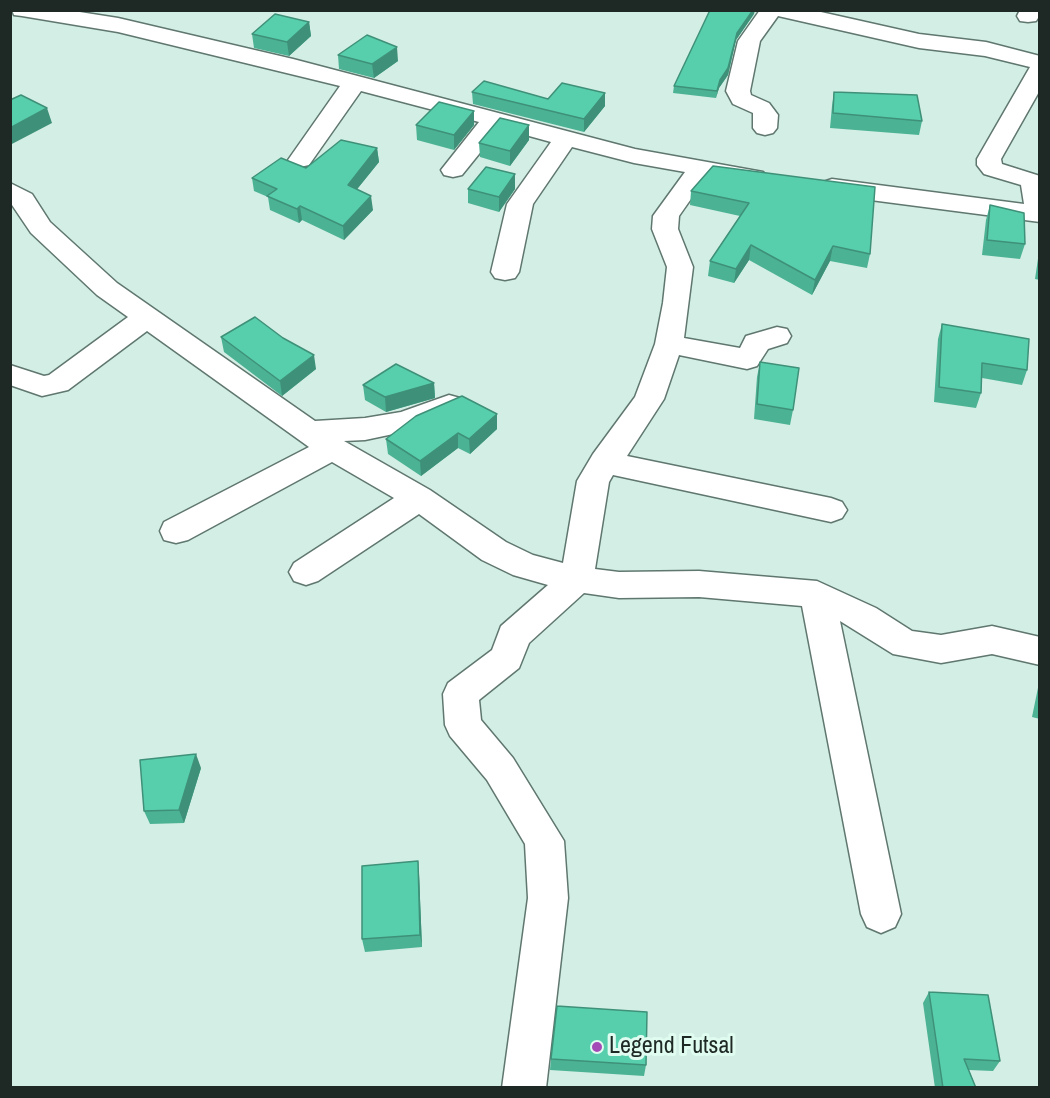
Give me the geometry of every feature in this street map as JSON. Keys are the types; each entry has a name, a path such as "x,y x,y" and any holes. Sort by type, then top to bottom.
{"street":[{"path":"22,10 118,25 355,83 493,121 634,156 700,169 1039,214 1035,187 1030,180 1023,175 993,169 989,165 989,159 1040,69"},
{"path":"765,128 766,115 761,108 741,99 738,91 749,41 771,10"},
{"path":"781,10 919,40 986,49 1040,63"},
{"path":"300,160 337,104 355,83"},
{"path":"453,170 493,121"},
{"path":"505,272 520,204 566,138"},
{"path":"524,1088 548,898 544,841 500,769 463,724 461,694 507,658 513,636 577,579 593,481 649,399 669,344 677,303 680,267 665,229 666,216 700,169"},
{"path":"10,190 23,199 40,227 107,289 320,440 419,498 494,551 525,566 577,579 619,585 699,584 817,594 864,618 905,644 941,649 993,640 1040,651"},
{"path":"12,374 42,386 58,383 147,317"},
{"path":"669,344 747,359 756,343 777,336"},
{"path":"176,531 320,440 406,422 449,405"},
{"path":"604,462 831,510"},
{"path":"306,573 419,498"},
{"path":"817,594 881,914"}],"building":[{"path":"710,10 753,10 737,33 728,68 720,80 717,91 674,86"},
{"path":"275,14 309,22 287,42 252,34"},
{"path":"367,35 397,47 372,64 338,55"},
{"path":"484,81 548,99 562,83 605,93 584,119 472,92"},
{"path":"834,92 917,95 922,121 833,113"},
{"path":"21,95 47,108 10,128 10,100"},
{"path":"439,102 474,111 454,135 416,125"},
{"path":"500,118 529,125 510,151 479,143"},
{"path":"341,140 377,148 348,185 371,196 343,226 300,206 297,209 267,196 277,189 252,178 281,158 306,168"},
{"path":"713,166 875,187 870,254 833,246 815,280 751,245 736,269 710,261 749,203 691,191"},
{"path":"486,167 515,174 499,197 468,189"},
{"path":"990,205 1024,213 1025,244 987,240"},
{"path":"255,317 283,338 314,355 280,381 221,337"},
{"path":"942,324 1029,339 1027,370 982,363 981,393 939,387"},
{"path":"760,362 799,368 793,410 757,404"},
{"path":"396,364 434,383 385,397 363,385"},
{"path":"462,396 497,414 469,439 458,433 420,461 386,439 416,416"},
{"path":"196,754 179,810 144,811 140,760"},
{"path":"418,861 420,935 362,939 362,866"},
{"path":"929,992 988,995 1000,1061 964,1059 976,1088 943,1088"},
{"name":"Legend Futsal","path":"557,1006 647,1012 646,1065 551,1059"}],"place":[{"name":"Legend Futsal","path":"597,1047"}]}
